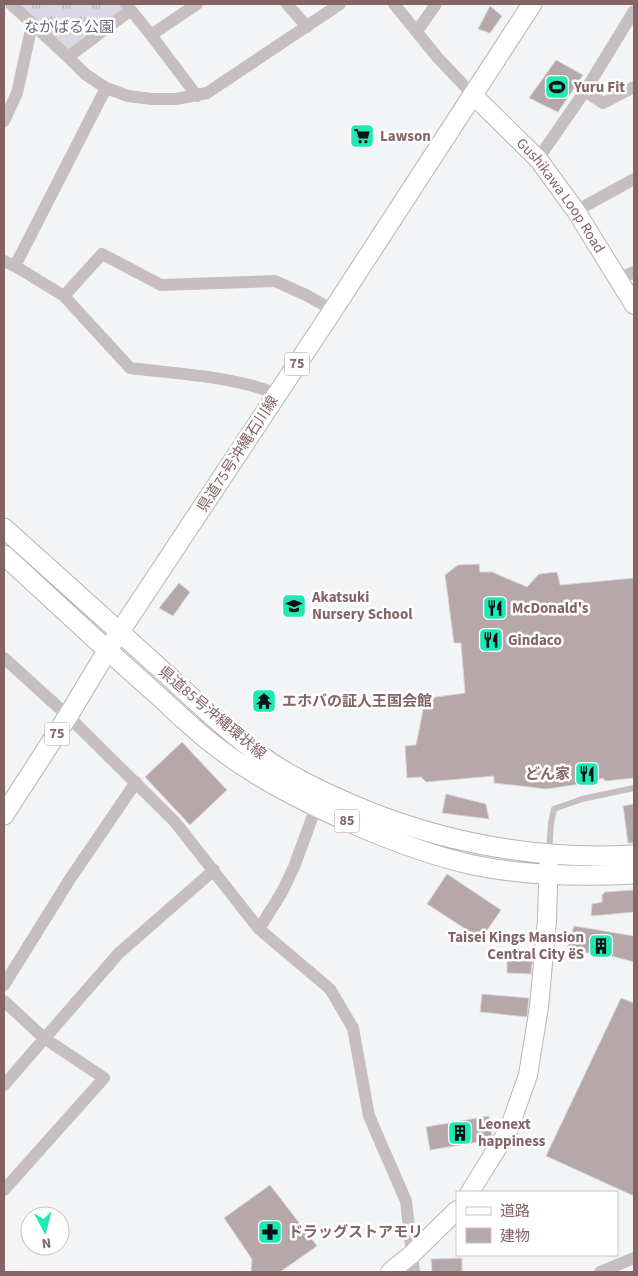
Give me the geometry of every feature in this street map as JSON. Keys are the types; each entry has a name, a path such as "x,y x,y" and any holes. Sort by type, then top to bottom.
{"main road":[{"name":"75","path":"474,95 532,4"},
{"name":"県道75号沖縄石川線","path":"4,815 68,716 107,651 474,95"},
{"name":"県道85号沖縄環状線","path":"4,528 228,730 270,762 326,794 436,835 478,845 549,854 634,855"},
{"name":"県道85号沖縄環状線","path":"4,555 107,651 214,745 258,775 316,808 429,854 473,865 548,874 634,874"}],"street":[{"path":"11,4 85,74 106,88 128,96 152,99 197,96 207,93 307,28 340,4"},
{"path":"151,35 197,4"},
{"path":"287,4 307,28"},
{"path":"394,4 438,58 474,95"},
{"path":"417,31 436,4"},
{"path":"68,57 128,7 197,96"},
{"path":"538,159 585,91 634,12"},
{"path":"4,121 17,93 32,24"},
{"path":"585,91 603,102 634,87"},
{"path":"106,88 9,263 64,296 130,368 226,380 277,394"},
{"name":"Gushikawa Loop Road","path":"474,95 538,159 626,276 634,305"},
{"path":"576,211 634,179"},
{"path":"64,296 102,254 161,285 275,281 333,310"},
{"path":"4,658 68,716 175,822 259,929 330,989 354,1028 369,1116 406,1200 414,1272"},
{"path":"4,985 70,879 136,782"},
{"path":"259,929 282,892 316,808"},
{"path":"471,1191 509,1129 528,1075 539,1007 547,920 549,854"},
{"path":"4,1085 119,953 214,870"},
{"path":"4,1001 44,1038 104,1078 4,1190"},
{"path":"390,1272 412,1254 456,1211"},
{"path":"600,1272 634,1258"}],"lane":[{"path":"549,854 551,822 554,809 582,799 634,788"}],"green space":[{"name":"なかばる公園","path":"11,4 126,4 131,10 68,57"}],"building":[{"path":"490,6 502,16 490,33 478,29"},
{"path":"556,60 583,75 558,112 529,98"},
{"path":"479,564 480,572 492,572 527,587 539,574 557,572 560,585 634,578 634,778 605,781 603,778 588,783 546,789 494,783 494,776 426,782 421,777 407,778 405,746 416,745 423,710 422,699 465,693 461,643 454,643 445,575 458,565"},
{"path":"179,583 190,592 173,616 159,608"},
{"path":"182,742 227,790 190,825 145,777"},
{"path":"446,794 486,804 489,819 442,813"},
{"path":"634,804 634,843 628,843 623,806"},
{"path":"447,874 501,910 481,939 427,904"},
{"path":"634,890 634,912 591,916 592,904 602,902 602,895 605,892"},
{"name":"Taisei Kings Mansion Central City ëS","path":"574,926 634,936 634,962 611,956 567,950"},
{"path":"523,954 533,954 531,974 507,973 507,959 522,959"},
{"path":"482,994 529,998 527,1017 480,1012"},
{"path":"621,998 634,1003 634,1196 546,1156"},
{"name":"Leonext happiness","path":"489,1116 492,1136 490,1140 430,1150 426,1127"},
{"name":"ドラッグストアモリ","path":"270,1185 317,1246 280,1272 251,1272 252,1259 224,1218"},
{"path":"462,1258 462,1272 432,1272 431,1259"}],"place":[{"name":"Yuru Fit","path":"557,87"},
{"name":"Lawson","path":"362,136"},
{"name":"Akatsuki Nursery School","path":"294,606"},
{"name":"McDonald's","path":"495,608"},
{"name":"Gindaco","path":"491,640"},
{"name":"エホバの証人王国会館","path":"264,701"},
{"name":"どん家","path":"587,774"},
{"name":"Taisei Kings Mansion Central City ëS","path":"601,946"},
{"name":"Leonext happiness","path":"460,1133"},
{"name":"ドラッグストアモリ","path":"270,1232"}]}
